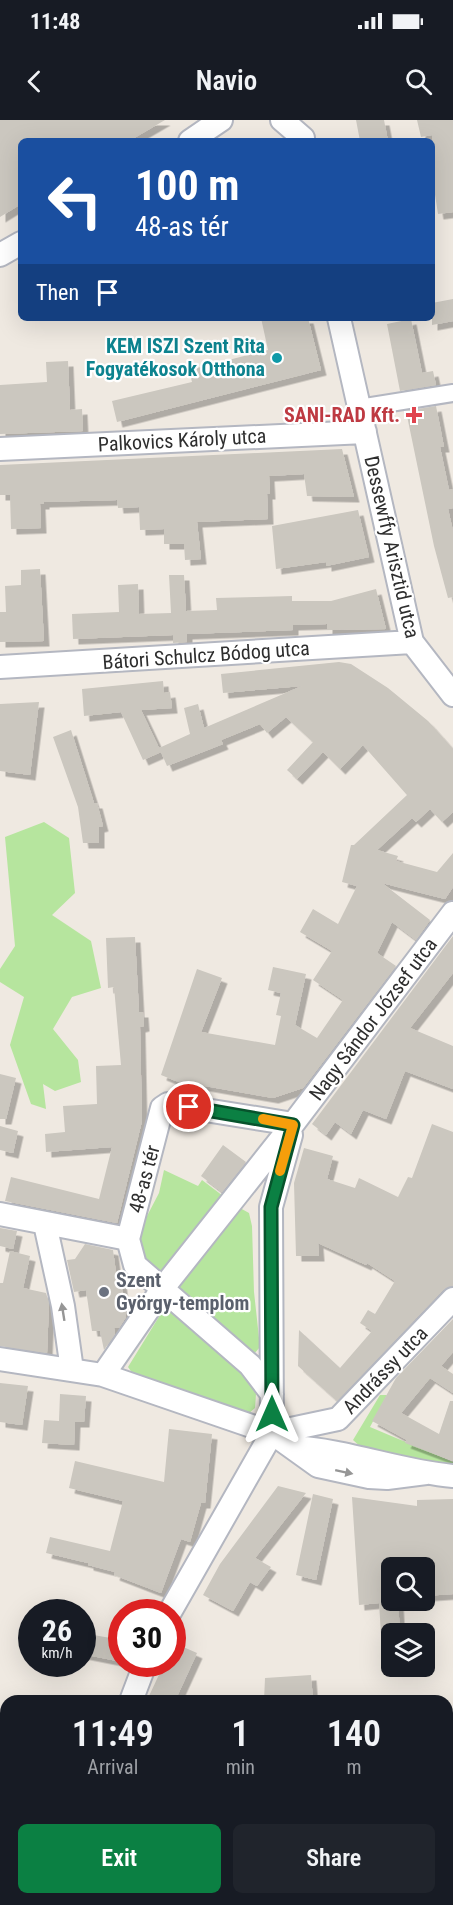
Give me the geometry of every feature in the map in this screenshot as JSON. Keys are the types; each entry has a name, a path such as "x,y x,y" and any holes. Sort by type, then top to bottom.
{"street":[{"path":"194,138 221,120"},
{"path":"282,120 304,133"},
{"path":"0,255 18,245"},
{"name":"Dessewffy Arisztid utca","path":"340,321 412,642 453,695"},
{"path":"359,408 453,393"},
{"name":"Palkovics Károly utca","path":"0,449 365,432"},
{"name":"Bátori Schulcz Bódog utca","path":"0,667 412,642"},
{"name":"Nagy Sándor József utca","path":"293,1125 453,913"},
{"name":"48-as tér","path":"272,1394 250,1365 135,1265 128,1239 162,1108 168,1104 293,1125"},
{"path":"104,1375 164,1288 293,1125"},
{"path":"177,1599 272,1434 271,1207 293,1125"},
{"name":"48-as tér","path":"0,1214 128,1239"},
{"path":"45,1224 63,1306 72,1370"},
{"name":"Andrássy utca","path":"272,1434 338,1419 453,1299"},
{"path":"0,1359 104,1375 272,1434 318,1466 369,1477 387,1478 426,1473 453,1476"},
{"path":"133,1695 141,1677"}],"green space":[{"path":"44,822 69,838 75,893 52,915 91,941 101,988 72,997 53,1029 78,1060 81,1082 55,1091 43,1084 46,1109 31,1104 10,1045 24,997 0,982 0,969 15,946 5,837"},
{"path":"164,1170 198,1186 202,1180 227,1199 161,1273 149,1269 135,1239 159,1193"},
{"path":"240,1208 249,1213 252,1226 254,1292 260,1347 254,1354 212,1324 179,1287 181,1278"},
{"path":"165,1307 245,1374 256,1394 255,1408 247,1415 133,1374 128,1367"},
{"path":"380,1395 387,1395 370,1427 453,1462 453,1467 363,1449 353,1440"}],"building":[{"path":"0,120 165,120 134,138 18,138 18,206 0,217"},
{"path":"356,120 384,120 387,138 359,138"},
{"path":"417,120 453,120 453,212 438,214 435,194 435,138 432,138 432,135 421,137"},
{"path":"453,299 453,321 432,325 432,321 435,321 435,302"},
{"name":"KEM ISZI Szent Rita Fogyatékosok Otthona","path":"262,321 309,321 321,370 117,422 112,401 192,382 189,370 268,350"},
{"path":"411,321 422,373 433,371 436,385 400,391 387,324"},
{"path":"68,361 70,410 82,409 83,431 0,434 0,385 47,382 46,362"},
{"path":"436,406 444,447 440,447 449,490 453,489 453,508 448,509 453,531 453,597 448,598 434,546 406,411"},
{"path":"342,449 354,497 307,496 304,474 269,476 268,519 197,522 201,559 185,560 184,544 164,544 164,529 140,530 139,507 118,508 117,500 44,502 40,504 41,528 11,529 10,495 0,495 0,465"},
{"path":"358,510 369,557 326,566 326,562 276,569 272,526"},
{"path":"40,569 44,641 0,642 0,612 6,612 5,586 21,585 21,570"},
{"path":"169,575 184,575 186,611 217,610 216,598 292,596 292,601 331,601 376,589 386,629 327,630 327,624 293,625 293,630 187,634 187,642 173,643 173,635 73,639 72,614 119,612 118,585 138,584 139,614 171,613"},
{"path":"339,662 351,664 388,688 428,721 453,749 453,812 442,822 430,809 416,822 412,818 377,850 398,856 396,861 437,872 453,853 453,887 445,899 382,883 430,920 416,940 392,922 377,953 396,966 303,1088 273,1098 176,1081 161,1075 197,969 222,978 201,1032 275,1045 281,1016 276,1015 281,993 268,990 273,967 306,974 295,1025 317,1038 343,1000 313,980 332,951 300,932 313,909 338,924 357,886 342,882 351,845 354,845 407,795 363,745 340,769 323,752 297,779 287,770 313,742 286,717 267,733 260,724 221,740 223,744 167,766 161,752 143,760 121,712 84,716 82,689 163,681 164,693 170,692 172,708 141,710 159,748 190,734 184,708 198,704 204,728 302,686 223,693 221,674"},
{"path":"39,702 30,775 0,771 0,704"},
{"path":"71,730 103,826 99,827 99,843 83,843 78,807 53,737"},
{"path":"453,936 453,973 410,1028 453,1046 453,1089 405,1071 386,1119 363,1110 351,1134 335,1122 326,1135 312,1124"},
{"path":"135,937 139,1012 143,1012 144,1026 140,1027 142,1121 117,1223 5,1201 11,1177 99,1199 112,1147 46,1152 45,1134 65,1132 63,1106 97,1104 96,1066 121,1065 114,987 108,988 106,938"},
{"path":"0,1074 16,1078 6,1119 0,1119"},
{"path":"432,1124 453,1132 453,1286 443,1290 337,1401 298,1366 299,1330 340,1368 372,1331 360,1323 368,1310 375,1314 395,1281 367,1263 366,1265 318,1243 319,1256 296,1256 294,1183 304,1148 333,1156 327,1179 355,1188 359,1178 398,1197 408,1177 412,1178"},
{"path":"0,1126 18,1131 13,1153 0,1150"},
{"path":"223,1145 246,1162 222,1192 201,1176"},
{"path":"0,1228 17,1231 13,1249 0,1246"},
{"name":"Szent György-templom","path":"85,1244 113,1250 116,1273 120,1273 126,1317 119,1328 114,1328 115,1334 104,1350 100,1331 92,1331 86,1290 74,1292 67,1260 75,1259"},
{"path":"10,1251 30,1256 23,1288 46,1293 49,1303 47,1353 0,1346 0,1283 3,1283"},
{"path":"453,1319 453,1352 441,1366 453,1374 453,1393 430,1378 401,1413 439,1434 450,1401 453,1401 453,1461 405,1443 407,1440 372,1421 396,1378"},
{"path":"0,1383 28,1386 22,1425 0,1422"},
{"path":"60,1394 86,1396 84,1422 75,1422 74,1445 42,1443 44,1420 59,1421"},
{"path":"169,1429 212,1434 205,1503 201,1503 190,1542 181,1539 161,1593 114,1575 115,1572 46,1553 50,1537 110,1551 123,1501 69,1488 75,1461 164,1482"},
{"path":"278,1486 306,1493 255,1558 271,1567 257,1586 250,1582 233,1611 203,1595 220,1564"},
{"path":"313,1494 333,1499 316,1580 296,1575"},
{"path":"352,1497 417,1506 417,1500 453,1499 453,1594 435,1595 435,1557 381,1557 381,1611 399,1611 399,1623 381,1623 381,1634 379,1603 359,1605"},
{"path":"96,1635 108,1638 108,1659 96,1657"},
{"path":"186,1648 197,1653 186,1677"},
{"path":"311,1675 313,1695 264,1695 265,1678"},
{"path":"158,1677 186,1677 178,1695 149,1695"}],"slow traffic":[{"path":"263,1119 293,1125 280,1171"}],"place":[{"name":"KEM ISZI Szent Rita Fogyatékosok Otthona","path":"277,358"},
{"name":"SANI-RAD Kft.","path":"414,415"},
{"name":"Szent György-templom","path":"104,1292"}],"route":[{"path":"189,1107 293,1125 271,1207 272,1414"}]}
